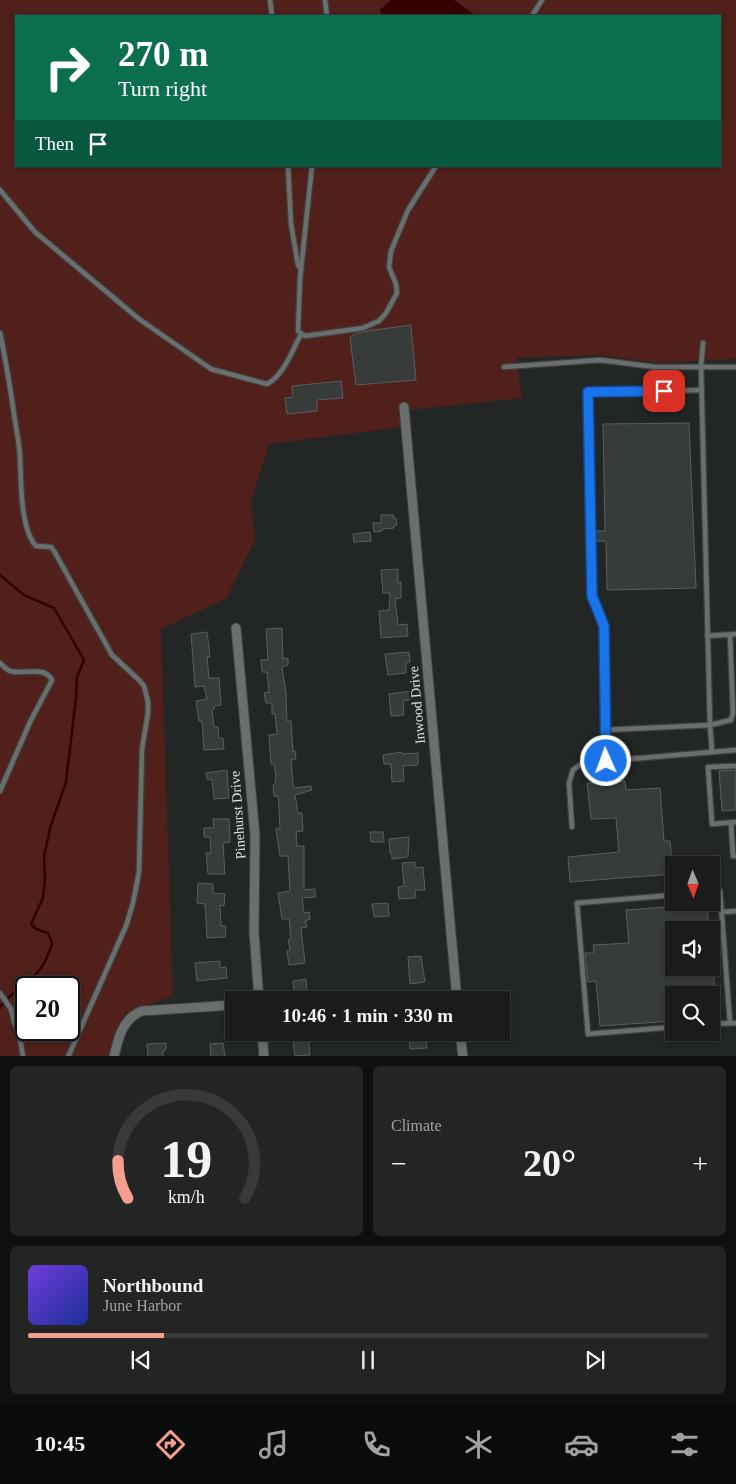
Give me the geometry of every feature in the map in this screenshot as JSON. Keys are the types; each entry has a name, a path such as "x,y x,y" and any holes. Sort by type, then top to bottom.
{"street":[{"name":"Inwood Drive","path":"404,407 457,991"},
{"name":"Pinehurst Drive","path":"236,628 255,835 254,932 258,991"},
{"path":"114,1056 123,1027 127,1020 137,1012 225,1006"},
{"path":"263,1041 264,1056"},
{"path":"461,1041 462,1056"}],"lane":[{"path":"270,0 272,15"},
{"path":"325,0 327,15"},
{"path":"533,15 542,0"},
{"path":"288,167 291,224 298,265 301,270"},
{"path":"312,167 298,306 298,331 305,336 363,328 379,320 386,313 397,292 396,284 389,268 391,251 408,210 435,167"},
{"path":"0,190 35,232 63,257 139,318 211,369 267,384 274,380 282,370 301,334"},
{"path":"0,333 20,456 21,491 26,524 31,540 36,546 51,547 54,551 112,654 144,686 148,702 142,749 139,872 134,903 126,926 68,1056"},
{"path":"703,343 701,366 707,636 712,752"},
{"path":"504,367 600,360 655,367 736,367"},
{"path":"606,761 604,626 592,596 588,392 702,390"},
{"path":"605,730 710,725 730,720 733,713 733,634 707,636"},
{"path":"0,663 7,670 14,672 46,673 51,676 52,680 0,791"},
{"path":"572,826 569,783 573,770 582,762 736,750"},
{"path":"736,766 708,768 712,824 733,822 733,856 736,856"},
{"path":"720,891 733,1023 720,1024"},
{"path":"665,896 577,903 588,1034 665,1028"},
{"path":"722,912 736,911"},
{"path":"1,994 9,1005 19,1032 23,1056"}],"shaded area":[{"path":"0,0 736,0 736,359 661,363 598,355 516,358 522,398 410,410 412,426 269,444 251,502 255,539 227,598 161,629 173,996 127,1013 123,1017 110,1056 0,1056"},
{"path":"391,0 454,0 475,15 382,15 380,10"}],"building":[{"path":"411,325 416,380 356,385 350,338 356,333"},
{"path":"341,381 343,398 317,400 317,411 287,414 285,398 293,397 292,386"},
{"path":"689,423 696,588 607,590 606,541 596,541 596,531 605,531 603,424"},
{"path":"381,515 393,515 393,518 396,518 397,525 394,528 374,532 373,523 381,523"},
{"path":"370,532 371,541 354,542 353,534"},
{"path":"398,569 398,583 401,582 401,598 395,599 398,625 407,624 408,636 381,638 379,611 389,610 390,593 383,593 381,570"},
{"path":"282,628 283,659 288,658 288,665 282,667 286,693 287,721 291,721 293,752 295,751 296,759 291,760 293,783 294,788 311,786 312,790 295,795 298,813 302,813 303,831 296,832 297,846 304,846 304,890 315,889 315,897 302,898 304,913 309,912 310,919 305,921 307,927 301,928 305,963 289,965 287,951 290,950 288,940 291,939 289,919 282,919 278,893 290,891 288,856 280,856 276,829 280,828 278,796 274,796 273,785 275,784 276,776 274,764 271,764 269,735 277,734 275,714 272,714 272,703 266,703 264,693 269,692 267,672 262,672 261,660 268,660 266,629"},
{"path":"207,632 210,657 207,657 209,678 219,678 221,705 215,706 212,710 214,727 218,727 219,738 223,738 224,749 204,750 202,721 199,721 196,701 207,699 204,686 195,687 191,634"},
{"path":"409,652 410,662 406,662 406,673 388,675 385,654"},
{"path":"411,691 412,699 403,701 404,715 391,716 389,694"},
{"path":"402,752 402,754 418,753 418,765 403,766 404,781 392,782 391,764 384,764 383,755"},
{"path":"227,770 229,798 214,799 212,780 207,779 206,773"},
{"path":"736,770 736,810 722,811 719,771"},
{"path":"625,781 626,790 660,788 664,841 670,841 671,856 665,856 665,875 570,882 568,857 619,852 616,818 591,819 587,783"},
{"path":"213,819 229,819 230,842 223,843 225,874 208,874 206,853 211,853 210,837 204,837 204,828 214,828"},
{"path":"370,832 383,832 384,842 371,842"},
{"path":"409,837 408,857 392,859 389,839"},
{"path":"415,862 415,868 423,867 425,890 415,890 416,898 399,899 398,887 404,886 402,863"},
{"path":"198,883 213,884 213,893 225,894 224,906 220,905 221,926 226,926 225,937 207,938 205,904 197,903"},
{"path":"388,903 389,916 374,917 372,904"},
{"path":"665,907 665,911 708,911 708,921 665,921 665,976 714,976 714,986 665,986 665,1022 600,1026 596,981 588,982 585,953 594,953 593,945 629,943 626,910"},
{"path":"421,956 425,982 410,984 408,957"},
{"path":"220,961 220,968 226,967 227,978 197,981 195,963"},
{"path":"306,979 307,991 294,991 293,981"},
{"path":"293,1041 309,1041 310,1055 295,1056"},
{"path":"409,1041 426,1041 427,1048 410,1049"},
{"path":"166,1043 166,1050 163,1051 163,1056 148,1056 147,1044"},
{"path":"223,1043 225,1056 211,1056 210,1044"}],"waterway":[{"path":"0,575 24,595 54,608 84,660 77,677 66,782 51,825 44,856 45,879 43,898 31,924 36,929 48,933 52,946 39,970 0,1007"}],"route":[{"path":"606,761 604,626 592,596 588,392 664,391"}]}
